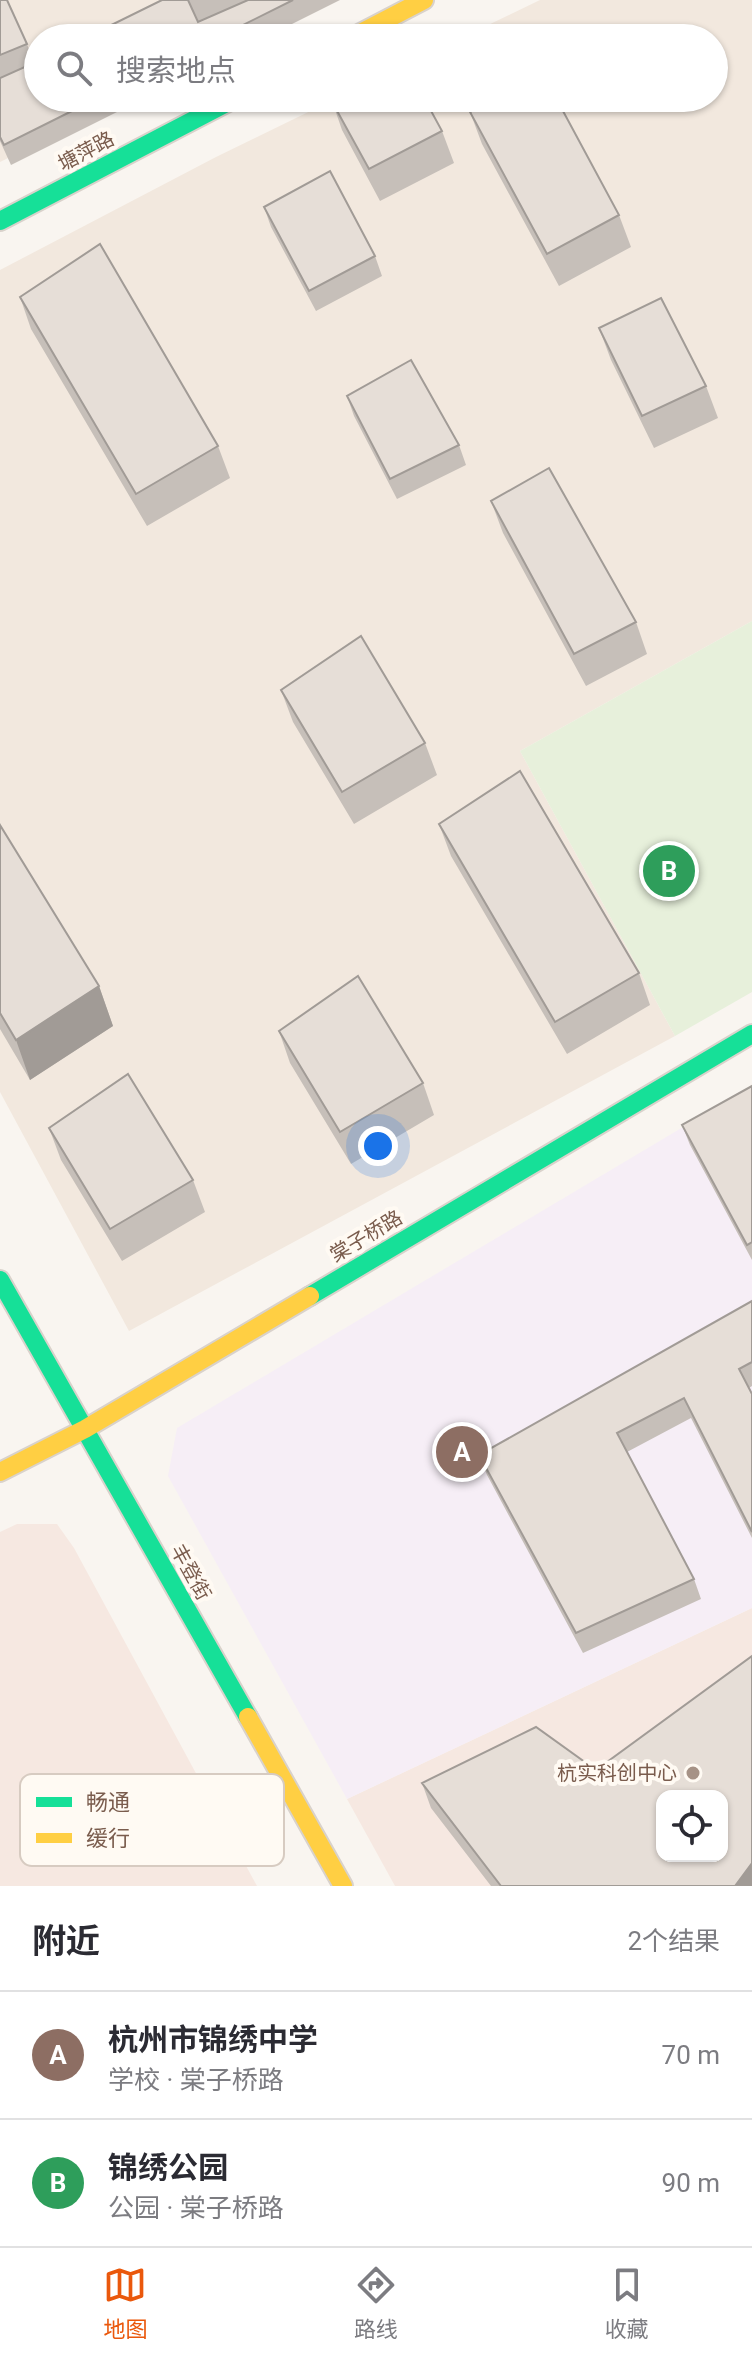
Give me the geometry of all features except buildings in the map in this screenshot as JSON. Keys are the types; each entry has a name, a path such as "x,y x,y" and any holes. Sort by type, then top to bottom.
{"street":[{"path":"378,24 424,0"},
{"name":"塘萍路","path":"0,221 209,112"},
{"name":"棠子桥路","path":"0,1472 85,1429 752,1034"},
{"name":"丰登街","path":"0,1280 280,1774"},
{"name":"丰登街","path":"284,1781 343,1886"}],"shaded area":[{"path":"0,0 332,0 283,24 24,24 24,112 102,112 0,162"},
{"path":"540,0 752,0 752,621 520,751 675,1036 129,1331 0,1092 0,270 308,112 728,112 728,24 490,24"},
{"path":"752,1086 752,1608 347,1799 168,1476 177,1428"},
{"path":"17,1524 57,1524 74,1548 196,1774 20,1774 20,1866 246,1866 257,1886 0,1886 0,1532"},
{"path":"752,1608 752,1886 395,1886 347,1799"}],"green space":[{"path":"752,621 752,992 675,1036 520,751"}],"traffic: fast":[{"path":"0,221 209,112"},
{"path":"310,1296 752,1034"},
{"path":"0,1280 248,1717"}],"traffic: slow":[{"path":"378,24 424,0"},
{"path":"0,1472 85,1429 310,1296"},
{"path":"248,1717 280,1774"},
{"path":"284,1781 343,1886"}],"place":[{"name":"锦绣公园","path":"669,871"},
{"name":"杭州市锦绣中学","path":"462,1452"},
{"name":"杭实科创中心","path":"693,1773"}]}
